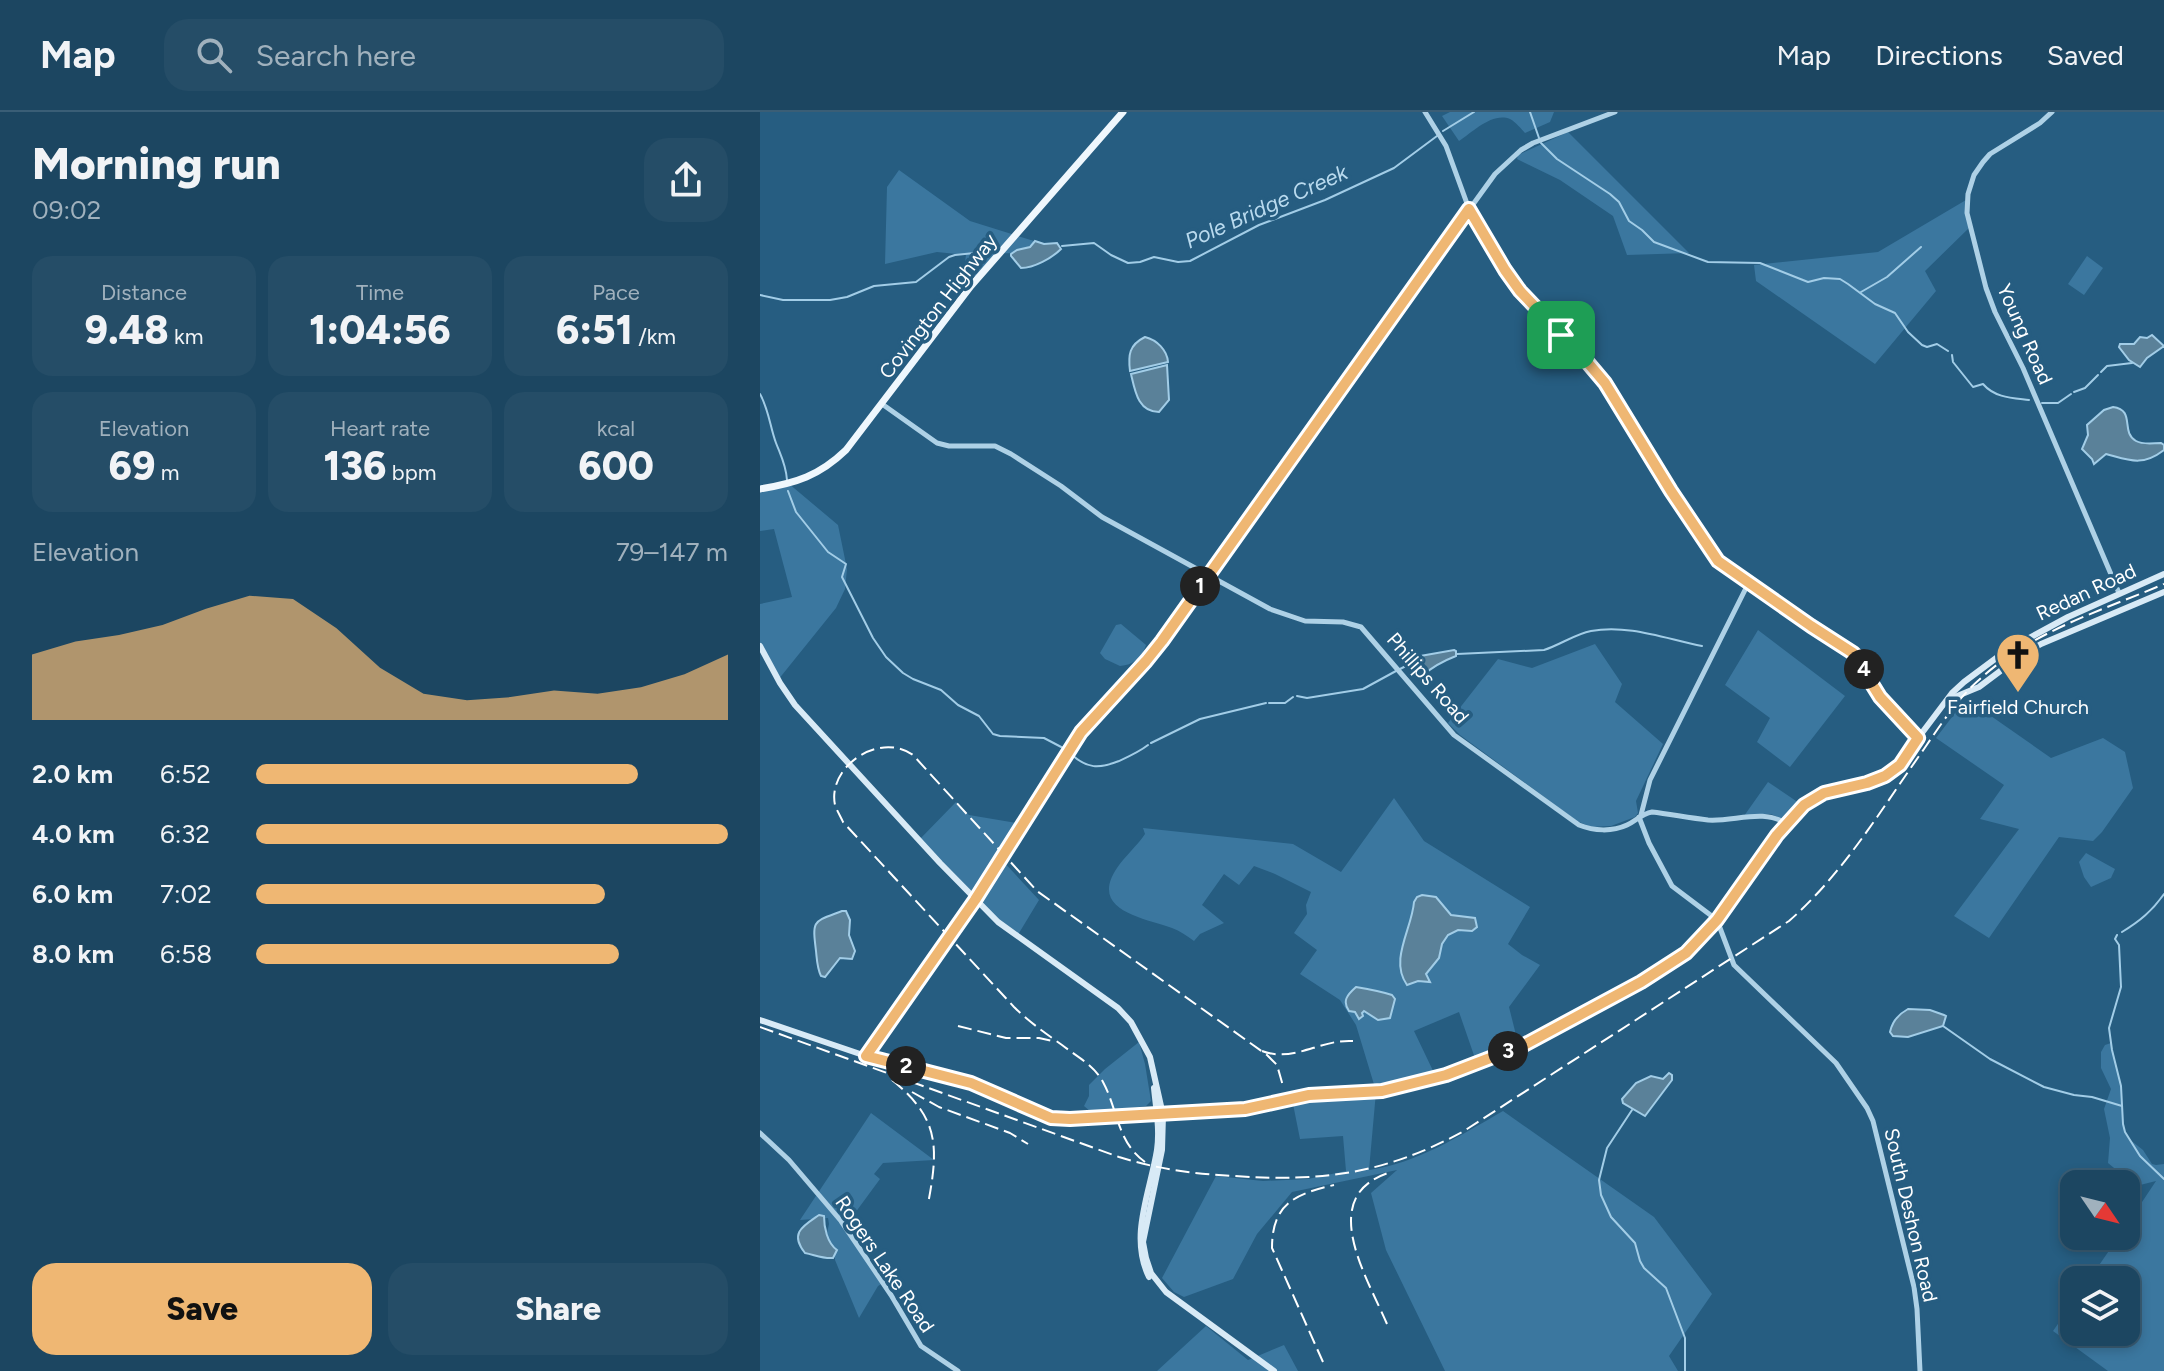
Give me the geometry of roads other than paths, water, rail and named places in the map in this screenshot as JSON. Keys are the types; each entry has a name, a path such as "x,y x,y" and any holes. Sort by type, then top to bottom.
{"main road":[{"name":"Covington Highway","path":"760,489 795,483 825,468 846,450 971,286 1123,112"},
{"name":"Redan Road","path":"760,1020 866,1056 971,1083 1051,1118 1245,1109 1309,1095 1382,1091 1446,1075 1524,1045 1641,982 1686,953 1717,920 1804,805 1824,793 1878,779 1900,765 1964,682 2014,645 2164,574"},
{"path":"1948,700 1979,687 2041,644 2164,592"},
{"path":"760,646 795,705 975,900 998,922 1118,1008 1131,1022 1150,1057 1163,1142"},
{"path":"1159,1106 1175,1114"},
{"path":"1145,1116 1159,1106"},
{"path":"1175,1114 1167,1120 1143,1242 1151,1273 1166,1292 1268,1371"},
{"path":"1160,1115 1157,1149 1139,1237 1142,1264 1164,1296 1274,1371"},
{"path":"1145,1116 1158,1127"}],"street":[{"path":"1425,112 1446,146 1469,205 1505,270 1520,291 1605,383 1718,561 1853,653 1880,697 1918,738"},
{"path":"866,1056 975,900 1081,732 1146,661 1469,205 1495,174 1521,150 1615,112"},
{"name":"Young Road","path":"2052,112 1983,162 1974,175 1968,194 1967,213 1995,312 2023,368 2119,593"},
{"name":"Phillips Road","path":"882,404 937,443 995,446 1006,451 1102,517 1270,609 1305,621 1343,622 1361,627 1454,735 1579,825 1594,830 1624,827 1652,812 1718,820 1769,816 1787,824"},
{"path":"1717,920 1674,888 1649,843 1640,817 1650,780 1748,580"},
{"name":"South Deshon Road","path":"1717,920 1734,965 1836,1063 1867,1108 1914,1287 1920,1371"},
{"name":"Rogers Lake Road","path":"760,1133 789,1160 841,1221 921,1346 958,1371"}],"waterway":[{"name":"Pole Bridge Creek","path":"1443,131 1474,112"},
{"name":"Pole Bridge Creek","path":"1530,112 1539,138"},
{"name":"Pole Bridge Creek","path":"1062,246 1094,243 1128,263 1154,257 1190,261 1259,225 1325,200 1394,168 1437,136"},
{"name":"Pole Bridge Creek","path":"1541,143 1557,159 1610,194 1619,202 1629,221 1654,242 1708,262 1760,263 1808,282 1824,278 1840,279 1875,304 1895,313 1922,345 1937,344 1948,351"},
{"path":"1861,292 1887,277 1921,247"},
{"name":"Pole Bridge Creek","path":"760,295 783,300 847,297 874,286 916,282 955,255 994,251"},
{"name":"Pole Bridge Creek","path":"1952,355 1953,362 1973,387 1983,384 1999,395 2029,400"},
{"name":"Pole Bridge Creek","path":"2101,372 2107,366 2132,363"},
{"name":"Pole Bridge Creek","path":"2074,392 2085,388 2098,375"},
{"path":"760,394 787,480"},
{"name":"Pole Bridge Creek","path":"2042,403 2058,403 2071,394"},
{"path":"788,491 796,512 828,552 846,564 842,577 873,638 886,657 903,673 941,690 958,705 979,716 993,734 1044,738 1065,749"},
{"path":"1457,654 1544,650 1585,632 1605,629 1647,633 1702,646"},
{"path":"1400,669 1408,665"},
{"path":"1297,696 1307,698 1363,689 1396,671"},
{"path":"1269,703 1285,703 1293,697"},
{"path":"1151,743 1200,719 1266,703"},
{"path":"1071,754 1082,763 1099,766 1119,761 1148,745"},
{"path":"2122,932 2155,906 2164,894"},
{"path":"2117,935 2121,987 2109,1028 2121,1086 2123,1124 2140,1156 2164,1179"},
{"path":"1943,1026 1990,1059 2044,1087 2122,1106"},
{"path":"1632,1110 1607,1148 1599,1180 1601,1195 1611,1217 1635,1243 1644,1268 1666,1288 1685,1338 1685,1371"}],"railway":[{"path":"760,1027 1147,1165 1204,1174 1266,1178 1325,1176 1380,1166 1435,1146 1464,1131 1789,921 1845,861 1950,712 1981,678 2045,635 2164,584"},
{"path":"1145,1162 1123,1135 1108,1093 1095,1071 1014,1007 843,822 835,805 835,791 847,766 858,757 885,747 913,755 1037,891 1267,1055 1277,1065 1283,1086"},
{"path":"958,1026 1006,1038 1053,1041"},
{"path":"1262,1051 1296,1053 1329,1043 1353,1041"},
{"path":"892,1080 919,1107 932,1134 934,1166 928,1204"},
{"path":"912,1092 939,1107 1010,1133 1028,1144"},
{"path":"1387,1324 1359,1261 1351,1218 1356,1199 1368,1183 1391,1172"},
{"path":"1323,1362 1272,1248 1276,1220 1289,1203 1308,1192 1334,1185"}],"place":[{"name":"Fairfield Church","path":"2018,694"}]}
